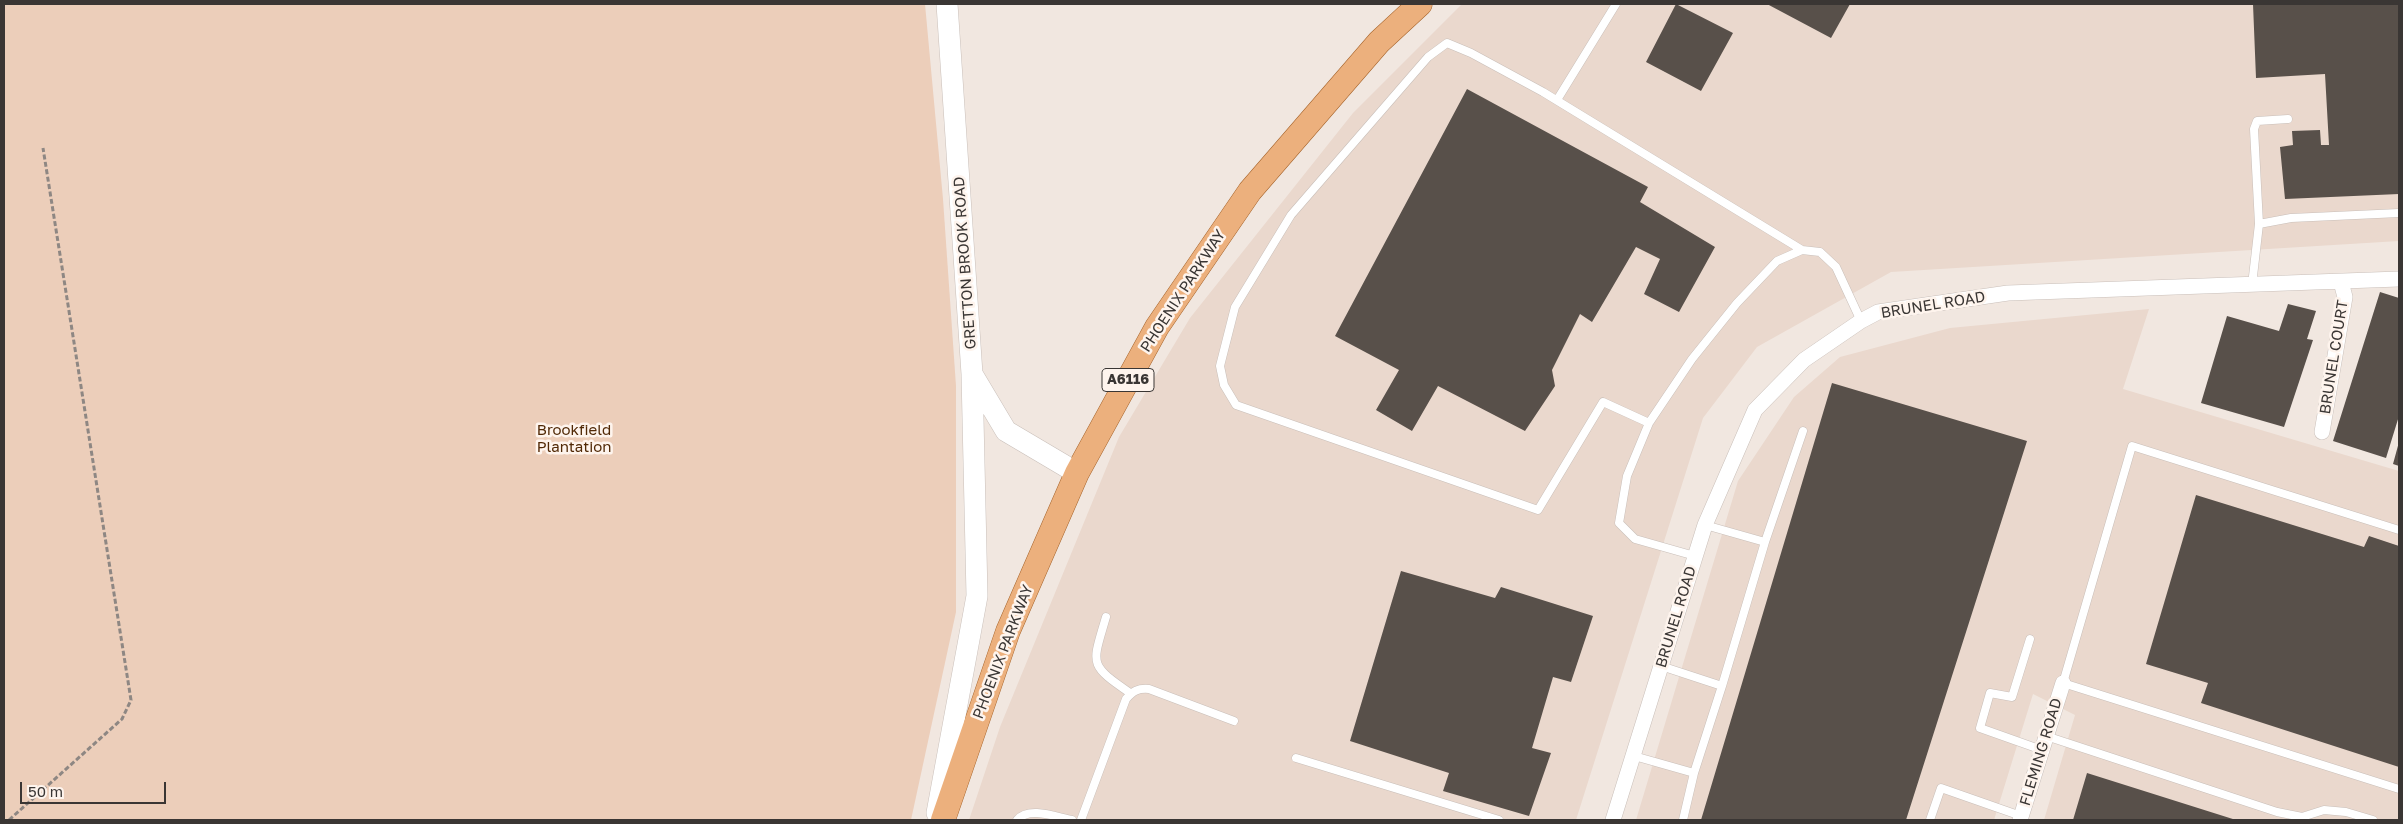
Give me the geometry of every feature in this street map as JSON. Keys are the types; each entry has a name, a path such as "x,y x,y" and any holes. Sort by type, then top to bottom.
{"main road":[{"name":"PHOENIX PARKWAY","path":"943,820 1008,631 1077,474 1157,327 1250,191 1379,42 1420,4"}],"street":[{"name":"GRETTON BROOK ROAD","path":"947,4 972,374 1006,432 1077,474"},
{"name":"BRUNEL ROAD","path":"1614,820 1705,525 1755,410 1804,360 1861,321 1878,312 2008,293 2399,280"},
{"name":"BRUNEL COURT","path":"2322,432 2345,297 2341,282"},
{"path":"936,820 977,596 972,374"},
{"name":"FLEMING ROAD","path":"2020,818 2063,683"}],"lane":[{"path":"1557,100 1616,4"},
{"path":"1649,423 1603,402 1538,510 1236,405 1224,385 1220,366 1235,307 1291,215 1428,57 1447,43 1494,65 1557,100 1802,250 1820,252 1836,267 1861,321"},
{"path":"2252,285 2259,224 2254,129 2257,122 2288,118"},
{"path":"2259,224 2291,218 2399,213"},
{"path":"1695,556 1635,540 1618,523 1627,476 1649,423 1692,359 1736,303 1777,260 1802,250"},
{"path":"1683,820 1694,773 1765,542 1803,431"},
{"path":"2399,530 2132,446 2063,683 2399,789"},
{"path":"1705,525 1765,542"},
{"path":"1106,617 1095,655 1098,668 1107,677 1130,693"},
{"path":"2030,639 2012,697 1990,693 1980,728 2044,743 2277,812 2302,817 2324,810 2346,812 2373,820"},
{"path":"1661,666 1722,686"},
{"path":"1081,820 1126,699 1130,693 1139,688 1149,689 1234,721"},
{"path":"1634,756 1694,773"},
{"path":"1296,758 1499,820"},
{"path":"1930,820 1941,788 2020,818"},
{"path":"1017,820 1021,815 1033,813 1072,820"}],"path":[{"path":"9,820 122,720 131,700 43,148"}],"shaded area":[{"path":"1462,4 2399,4 2399,241 1891,272 1757,347 1703,418 1576,820 969,820 1000,727 1119,437 1190,318 1353,113"},
{"path":"2149,309 2123,389 2399,471 2399,820 2044,820 2075,715 2033,694 1994,820 1636,820 1738,481 1794,397 1840,357 1950,328"}],"green space":[{"name":"Brookfield Plantation","path":"4,4 925,4 943,199 956,386 956,612 911,820 4,820"}],"building":[{"path":"1676,4 1733,33 1701,91 1646,62"},
{"path":"1767,4 1850,4 1831,38"},
{"path":"2253,4 2398,4 2399,194 2285,199 2280,147 2293,145 2292,131 2320,130 2321,145 2329,145 2325,74 2256,78"},
{"path":"1467,89 1648,187 1640,202 1715,247 1679,312 1644,294 1660,259 1636,247 1592,322 1580,314 1552,370 1555,386 1525,431 1438,386 1412,431 1376,410 1399,370 1335,336"},
{"path":"2380,292 2399,298 2399,416 2386,458 2333,441"},
{"path":"2288,304 2316,311 2307,339 2313,340 2284,427 2201,403 2227,316 2279,331"},
{"path":"1832,383 2027,441 1906,820 1701,820"},
{"path":"2399,442 2399,466 2393,464"},
{"path":"2196,495 2364,547 2369,536 2399,546 2399,767 2201,703 2208,683 2146,664"},
{"path":"1401,571 1495,598 1501,587 1593,616 1571,682 1553,677 1532,748 1551,753 1529,816 1443,791 1449,773 1350,741"},
{"path":"2087,773 2236,820 2073,820"}]}
